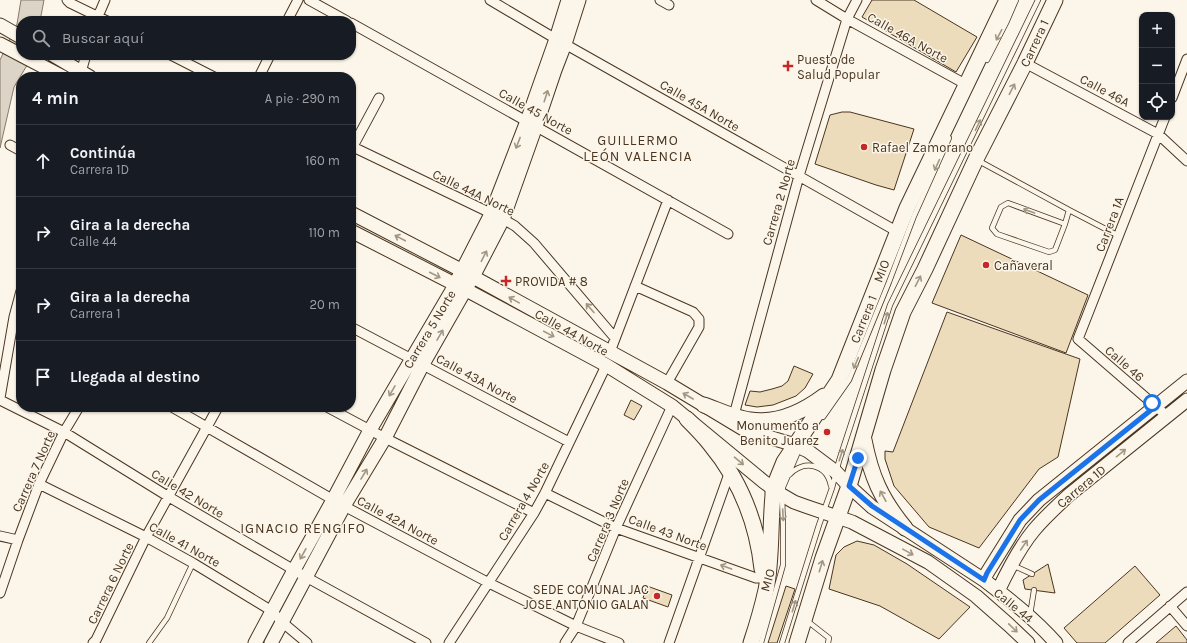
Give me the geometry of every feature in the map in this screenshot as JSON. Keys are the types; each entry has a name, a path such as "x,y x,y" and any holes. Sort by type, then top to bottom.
{"main road":[{"name":"Carrera 1","path":"751,643 766,589 784,462 800,445 839,380 907,208 1008,0"},
{"name":"Carrera 1","path":"797,643 823,558 830,515 849,486 881,376 903,312 976,159 1055,0"},
{"path":"704,405 750,420 773,420 806,409 824,396 839,380"},
{"path":"687,419 710,443 730,471 746,504 755,528 760,553 763,578 763,600"},
{"path":"864,436 874,479 882,497 905,528"}],"street":[{"path":"67,0 92,16"},
{"path":"98,16 105,0"},
{"path":"290,16 298,0"},
{"path":"309,0 338,16"},
{"name":"Calle 45A Norte","path":"490,0 898,232"},
{"name":"Carrera 5 Norte","path":"561,41 568,0"},
{"name":"Carrera 5 Norte","path":"255,643 294,570 338,503 385,438 423,364 460,287 497,216 561,41 579,0"},
{"path":"660,0 669,6"},
{"name":"Calle 46A Norte","path":"816,0 847,19 967,85"},
{"name":"Carrera 2 Norte","path":"734,415 799,176 847,19 857,0"},
{"path":"1,26 16,34"},
{"name":"Calle 45 Norte","path":"356,26 728,234"},
{"path":"0,44 16,52"},
{"path":"1175,90 1187,59"},
{"path":"31,60 54,72"},
{"path":"61,60 81,72"},
{"path":"86,60 86,72"},
{"path":"182,60 204,72"},
{"path":"262,72 268,60"},
{"name":"Calle 46A","path":"1025,63 1158,134 1187,160"},
{"path":"356,139 379,98"},
{"name":"Carrera 1A","path":"1078,339 1164,120"},
{"path":"10,145 16,148"},
{"name":"Calle 44A Norte","path":"356,150 497,216 515,226 534,243 615,338"},
{"name":"Carrera 4 Norte","path":"449,643 534,513 545,493 603,372 668,200"},
{"name":"Calle 44 Norte","path":"356,216 467,274 608,358 779,490"},
{"name":"Calle 44 Norte","path":"356,234 460,287 608,358 667,383 745,430 800,445"},
{"path":"635,286 693,312 698,319 699,328 667,383"},
{"name":"Carrera 5 Norte","path":"271,643 306,577 370,430 411,358 460,287"},
{"path":"0,399 16,325"},
{"name":"Calle 43A Norte","path":"356,330 569,442"},
{"name":"Calle 46","path":"1078,339 1167,416"},
{"name":"Carrera 1D","path":"984,580 1020,520 1039,500 1187,381"},
{"name":"Calle 42 Norte","path":"0,399 16,407"},
{"name":"Carrera 1D","path":"998,591 1011,564 1034,530 1050,512 1187,400"},
{"name":"Carrera 3 Norte","path":"564,643 576,626 616,528 672,406"},
{"name":"Calle 42 Norte","path":"25,412 64,432 169,498 306,577 426,643"},
{"name":"Carrera 7 Norte","path":"0,593 39,484 64,432 76,412"},
{"name":"Calle 42A Norte","path":"181,412 338,503 488,583 576,626 619,643"},
{"name":"Carrera 6 Norte","path":"93,643 96,640 146,538 215,412"},
{"path":"336,412 534,513"},
{"name":"Calle 44","path":"800,445 836,472 849,486 872,506 984,580 1045,630 1056,643"},
{"path":"669,643 730,471"},
{"name":"Calle 41 Norte","path":"39,484 194,563 272,611 282,622 308,643"},
{"name":"Calle 44","path":"779,490 794,502 852,522 928,562 976,596 1009,624 1028,643"},
{"name":"Calle 43 Norte","path":"545,493 616,528 756,578 763,578"},
{"path":"1020,520 1034,530"},
{"path":"0,536 18,540"},
{"path":"1128,643 1187,592"},
{"path":"1170,606 1187,626"}],"lane":[{"path":"985,62 1006,24 1016,0"},
{"name":"MIO","path":"782,643 830,515 832,488 836,472 890,305 1038,0"},
{"name":"MIO","path":"819,422 849,380 914,216 952,131"},
{"path":"976,159 1119,236"},
{"path":"1065,224 1008,203 1001,208 992,228 997,234 1049,252 1055,250 1065,224 1069,210"},
{"path":"779,490 790,474 796,469 804,466 820,468 826,473 832,488"},
{"name":"MIO","path":"760,643 783,565 779,490"},
{"path":"149,643 167,618 194,563"},
{"path":"1011,564 1032,574"},
{"path":"1030,617 1034,590"},
{"path":"804,619 829,638 828,643"}],"shaded area":[{"path":"21,0 44,0 41,16 18,16"},
{"path":"16,26 16,60 30,60 23,72 16,72 16,84 0,148 0,60"}],"building":[{"path":"872,0 914,0 977,37 956,72 862,17"},
{"name":"Rafael Zamorano","path":"850,112 914,129 894,190 815,164 830,115"},
{"name":"Cañaveral","path":"961,235 1088,295 1066,353 932,303"},
{"path":"947,312 1080,359 1058,457 1039,469 979,548 929,527 894,486 885,459 885,451 893,452"},
{"path":"794,366 813,374 805,388 796,396 773,405 757,407 745,405 750,391 760,392 782,386 788,381"},
{"path":"631,400 642,406 634,420 624,415"},
{"path":"857,541 874,545 907,564 970,607 939,639 880,606 829,589 836,555 844,547"},
{"path":"1048,564 1055,593 1025,589 1023,580"},
{"path":"1135,566 1160,595 1105,643 1077,643 1064,628"},
{"name":"SEDE COMUNAL JAC JOSE ANTONIO GALAN","path":"647,586 672,595 668,607 643,598"},
{"path":"786,586 795,589 777,643 768,643"},
{"path":"1176,626 1187,640 1187,643 1156,643"}],"place":[{"name":"Puesto de Salud Popular","path":"788,66"},
{"name":"Rafael Zamorano","path":"864,147"},
{"name":"Cañaveral","path":"986,265"},
{"name":"PROVIDA # 8","path":"506,281"},
{"name":"Monumento a Benito Juarez","path":"827,432"},
{"name":"SEDE COMUNAL JAC JOSE ANTONIO GALAN","path":"657,596"}],"district":[{"name":"GUILLERMO LEÓN VALENCIA","path":"638,148"},
{"name":"IGNACIO RENGIFO","path":"303,528"}],"route":[{"path":"858,458 849,486 861,498 984,580 1020,520 1039,500 1156,406 1152,403"}]}
